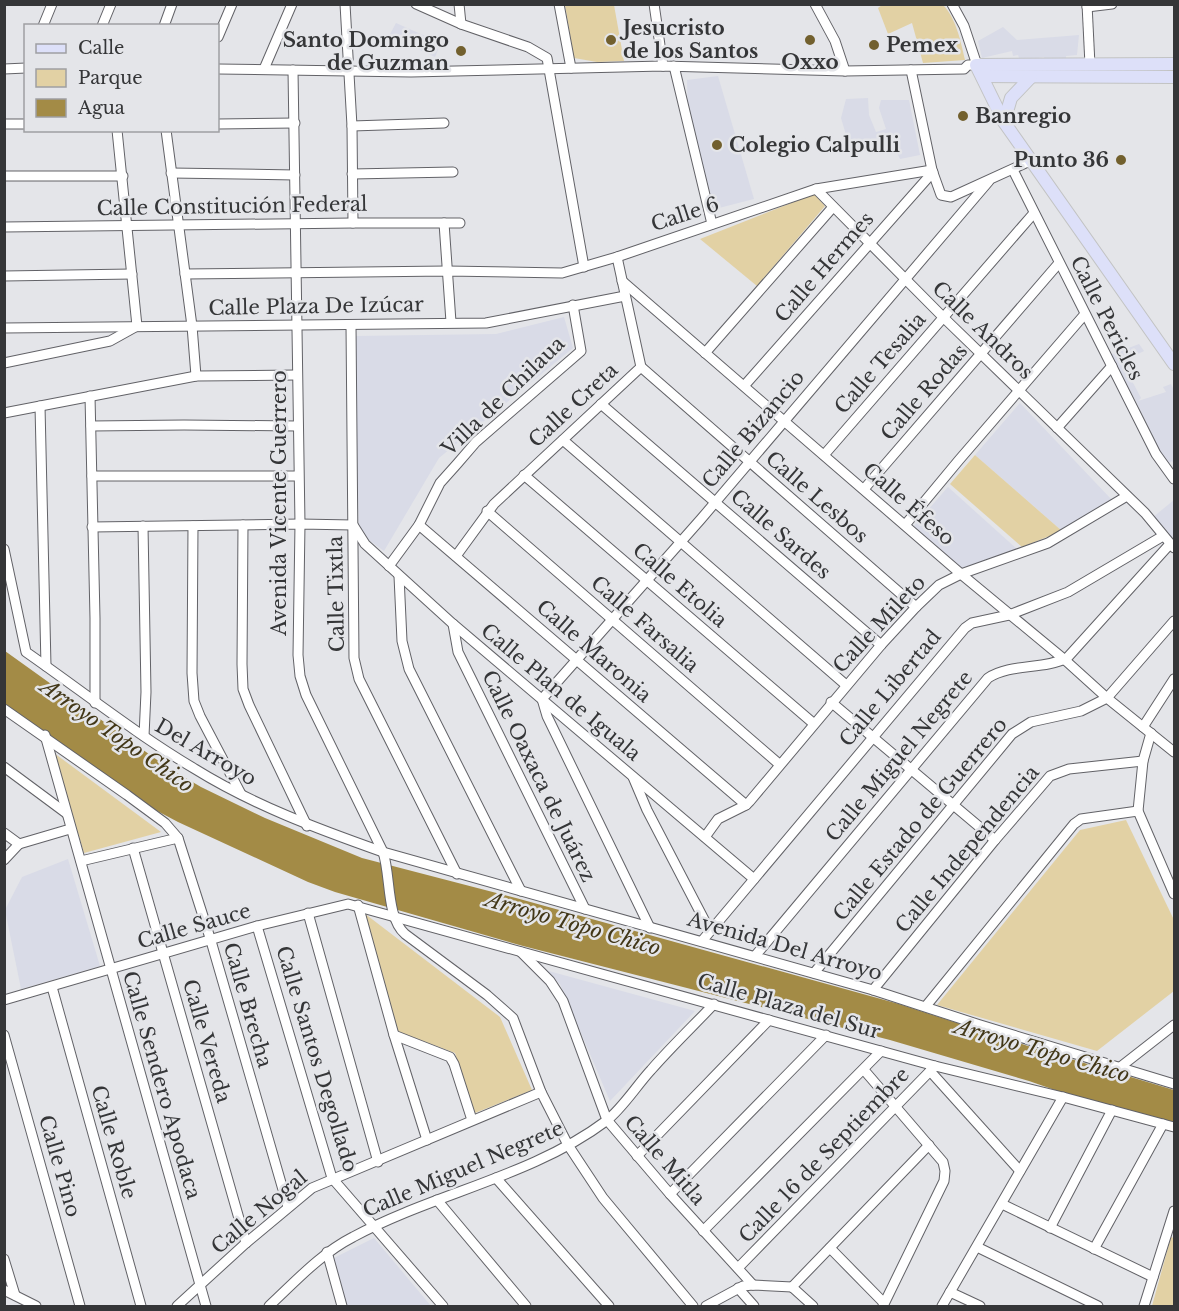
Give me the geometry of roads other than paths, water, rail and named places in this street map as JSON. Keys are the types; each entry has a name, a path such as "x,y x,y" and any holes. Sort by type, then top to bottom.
{"main road":[{"path":"979,70 1174,63"},
{"path":"979,70 1031,77 1174,77"},
{"path":"979,70 1004,122 1030,161 1172,357"},
{"path":"1004,122 1011,98 1031,77"}],"street":[{"path":"44,24 52,4"},
{"path":"103,24 111,4"},
{"path":"165,24 172,4"},
{"path":"219,34 231,4"},
{"path":"264,69 292,4"},
{"path":"345,4 350,71 353,223"},
{"path":"416,4 460,24 528,47 547,58 584,267"},
{"path":"459,4 460,24"},
{"path":"559,4 571,68"},
{"path":"654,4 663,66"},
{"path":"815,4 835,41 845,71"},
{"path":"219,69 431,72 674,66 845,71 964,69 969,74 979,70 964,26 952,4"},
{"path":"1090,65 1087,6 1112,4"},
{"path":"674,66 712,224"},
{"path":"4,69 24,67"},
{"name":"Avenida Vicente Guerrero","path":"293,70 300,676 306,695 387,864 394,917"},
{"path":"911,70 932,171 939,193 947,198 1030,161"},
{"path":"219,124 295,123"},
{"path":"352,126 444,123"},
{"path":"4,124 24,124"},
{"path":"4,363 110,341 137,326 117,132"},
{"path":"166,132 192,326 196,376"},
{"name":"Calle Pericles","path":"1013,170 1156,454 1174,478"},
{"name":"Calle 6","path":"185,274 447,271 553,273 584,267 816,189 932,171"},
{"name":"Calle Hermes","path":"744,386 932,171"},
{"path":"352,174 453,172"},
{"path":"171,173 295,175"},
{"path":"4,176 123,176"},
{"name":"Calle Bizancio","path":"542,699 681,542 989,181"},
{"name":"Calle Andros","path":"816,189 943,317 1145,513 1172,546"},
{"path":"705,353 833,207"},
{"name":"Calle Tesalia","path":"824,455 1034,213"},
{"path":"444,223 451,322"},
{"name":"Calle Constitución Federal","path":"4,227 460,223"},
{"name":"Calle Creta","path":"456,556 487,511 641,367 616,256"},
{"name":"Calle Rodas","path":"864,489 1059,263"},
{"path":"4,276 132,274"},
{"name":"Calle Éfeso","path":"622,280 961,574 1174,752"},
{"name":"Calle Plaza De Izúcar","path":"4,328 486,323 625,296"},
{"name":"Villa de Chilaua","path":"389,566 419,525 441,483 476,442 579,353 581,349 573,305"},
{"path":"905,525 958,460 1085,314"},
{"name":"Calle Tixtla","path":"351,325 352,640 354,658 359,679 457,874"},
{"path":"1057,428 1112,366"},
{"name":"Calle Lesbos","path":"641,367 916,606"},
{"path":"4,413 196,376 296,375"},
{"path":"90,396 95,703"},
{"name":"Calle Sardes","path":"601,404 881,645"},
{"path":"40,406 46,666"},
{"path":"91,426 184,424 297,426"},
{"name":"Calle Etolia","path":"563,440 846,685"},
{"name":"Calle Etolia","path":"524,475 813,723"},
{"path":"92,477 298,476"},
{"name":"Calle Mileto","path":"705,837 718,819 746,805 881,645 916,606 939,585 961,574 1048,543 1127,496"},
{"name":"Calle Farsalia","path":"487,511 779,764"},
{"path":"243,525 243,689 308,826"},
{"path":"92,527 353,525"},
{"name":"Calle Plan de Iguala","path":"353,525 365,544 453,624 754,879"},
{"name":"Calle Maronia","path":"419,525 746,805"},
{"path":"143,526 146,692 144,736"},
{"path":"193,526 192,673 194,701 241,794"},
{"name":"Calle Libertad","path":"702,941 965,628 972,624 1009,615 1068,591 1163,536"},
{"path":"1065,660 1172,546"},
{"name":"Del Arroyo","path":"4,549 24,650 27,654 95,703 196,770 308,826 382,852"},
{"path":"399,576 402,641 409,669 521,891"},
{"name":"Calle Estado de Guerrero","path":"814,973 1018,728 1039,719 1081,711 1107,698 1174,621"},
{"name":"Calle Oaxaca de Juárez","path":"453,624 455,642 463,663 585,909"},
{"name":"Calle Miguel Negrete","path":"755,956 988,678 1003,671 1065,660"},
{"path":"1174,679 1147,730 1138,810 1174,894"},
{"path":"542,699 547,716 650,928"},
{"path":"831,702 995,840"},
{"name":"Calle Brecha","path":"4,709 45,735 165,823 178,838 211,941 288,1207"},
{"name":"Calle Sendero Apodaca","path":"45,735 206,1306"},
{"name":"Calle Independencia","path":"873,990 1042,784 1058,772 1069,769 1143,761"},
{"path":"4,767 66,813"},
{"path":"632,775 647,810 710,931"},
{"path":"926,1006 1074,824 1081,819 1138,810"},
{"path":"4,860 19,844 70,829"},
{"path":"4,833 19,844"},
{"path":"81,861 178,838"},
{"name":"Calle Vereda","path":"133,848 246,1244"},
{"name":"Avenida Del Arroyo","path":"382,852 873,990 1174,1084"},
{"name":"Calle Sauce","path":"4,1000 257,926 341,904 358,905 394,917"},
{"path":"358,905 394,1035 427,1140"},
{"path":"308,913 378,1162"},
{"path":"394,917 396,925 405,934 510,1014 516,1024 541,1092 568,1145 603,1198 693,1306"},
{"name":"Calle Plaza del Sur","path":"394,917 826,1035 933,1069 1063,1097 1174,1127"},
{"name":"Calle Santos Degollado","path":"257,926 332,1178 443,1306"},
{"name":"Calle Mitla","path":"520,951 550,981 563,1001 607,1120 670,1194 753,1285"},
{"name":"Calle Roble","path":"52,987 141,1306"},
{"name":"Calle Miguel Negrete","path":"274,1305 327,1252 351,1237 437,1200 496,1178 568,1145 607,1120 663,1056 714,1004"},
{"path":"637,1156 769,1020"},
{"path":"1119,1068 1174,1025"},
{"name":"Calle Pino","path":"4,1035 80,1306"},
{"path":"394,1035 440,1052 452,1059 472,1120"},
{"path":"670,1194 826,1035"},
{"path":"703,1231 881,1051"},
{"path":"933,1069 1020,1171"},
{"name":"Calle 16 de Septiembre","path":"738,1268 933,1069"},
{"path":"830,1248 883,1305 944,1181 943,1162 864,1070"},
{"name":"Calle Nogal","path":"177,1306 312,1188 541,1092"},
{"path":"942,1306 1063,1097"},
{"path":"1050,1228 1112,1110"},
{"path":"1094,1249 1163,1124"},
{"path":"792,1287 929,1145"},
{"path":"496,1178 609,1306"},
{"path":"437,1200 526,1306"},
{"path":"1002,1204 1153,1277"},
{"path":"1144,1306 1171,1231 1174,1210"},
{"path":"977,1247 1098,1306"},
{"path":"327,1252 342,1306"},
{"path":"4,1259 15,1295"},
{"path":"706,1306 738,1288 753,1285 792,1287 813,1306"},
{"path":"738,1288 754,1306"},
{"path":"4,1290 36,1306"},
{"path":"950,1292 980,1306"}],"water":[{"name":"Arroyo Topo Chico","path":"5,651 167,767 201,787 265,818 362,858 516,898 899,1004 1174,1090 1174,1127 1112,1110 1029,1081 890,1040 523,946 335,892 308,882 178,822 127,795 5,706"}],"place":[{"name":"Jesucristo de los Santos","path":"611,40"},
{"name":"Oxxo","path":"810,40"},
{"name":"Pemex","path":"874,45"},
{"name":"Santo Domingo de Guzman","path":"461,51"},
{"name":"Banregio","path":"963,116"},
{"name":"Colegio Calpulli","path":"717,145"},
{"name":"Punto 36","path":"1121,160"}]}
